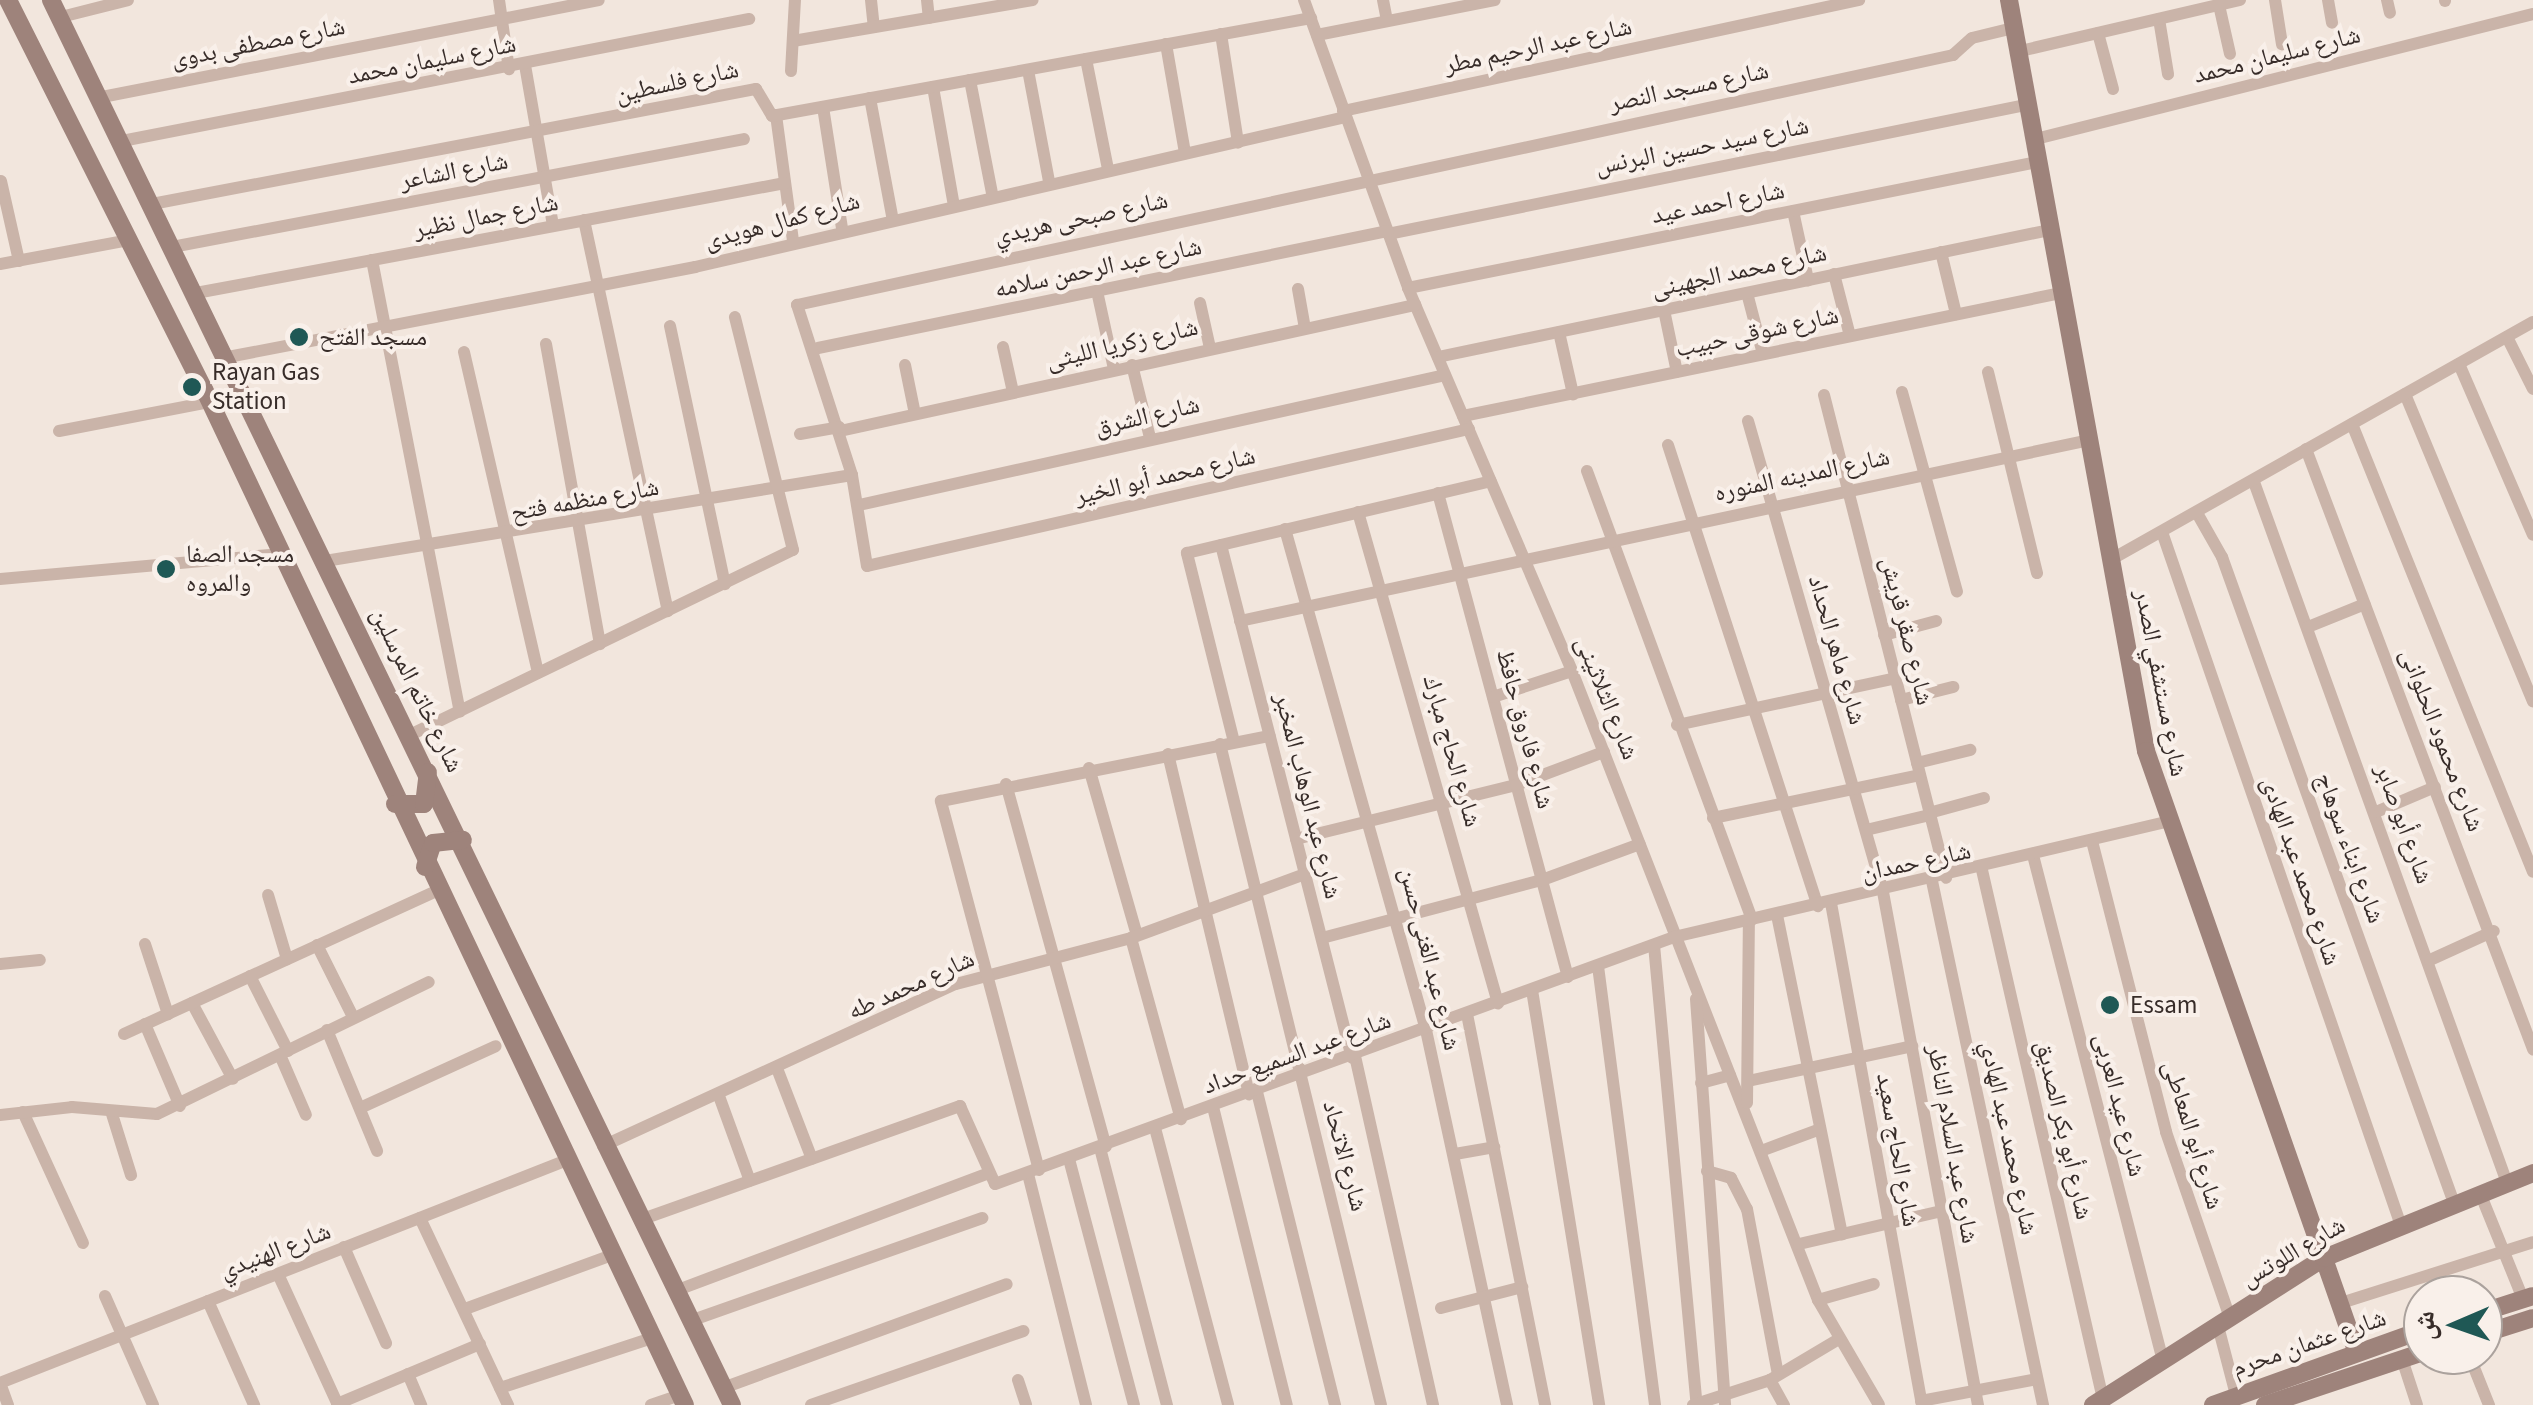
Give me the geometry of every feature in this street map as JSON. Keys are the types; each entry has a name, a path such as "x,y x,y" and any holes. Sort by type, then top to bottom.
{"main road":[{"path":"8,0 210,402 436,891 682,1400"},
{"name":"شارع خاتم المرسلين","path":"51,0 412,734 603,1146 732,1405"},
{"name":"شارع مستشفي الصدر","path":"2009,0 2089,440 2166,822 2356,1350"},
{"path":"396,804 424,804 428,768"},
{"path":"425,867 433,843 462,840"},
{"name":"شارع اللوتس","path":"2098,1402 2324,1258 2400,1223 2533,1173"},
{"path":"2503,1306 2528,1298"},
{"path":"2503,1328 2533,1318"},
{"name":"شارع عثمان محرم","path":"2213,1405 2403,1336"},
{"name":"شارع عثمان محرم","path":"2265,1405 2310,1396 2402,1359"}],"street":[{"path":"61,17 128,0"},
{"path":"499,0 510,69"},
{"name":"شارع مصطفى بدوى","path":"102,97 599,0"},
{"path":"791,71 795,0"},
{"path":"871,0 874,28"},
{"path":"927,0 928,18"},
{"path":"793,42 996,3 1033,0"},
{"name":"شارع الثلاثينى","path":"1304,0 1408,288 1572,671 1674,937 1746,1105 1818,1300 1875,1403"},
{"path":"1383,0 1386,21"},
{"path":"1318,35 1445,5 1495,0"},
{"name":"شارع عبد الرحيم مطر","path":"1344,114 1859,0"},
{"path":"2016,52 2240,0"},
{"path":"2275,0 2282,44"},
{"path":"2328,0 2332,23"},
{"path":"2220,5 2230,54"},
{"name":"شارع سليمان محمد","path":"2032,140 2533,14"},
{"name":"شارع سليمان محمد","path":"122,141 510,69 749,18"},
{"path":"793,240 776,115 1312,18"},
{"path":"2159,19 2168,74"},
{"name":"شارع مسجد النصر","path":"1367,177 1953,56 1972,38 2013,28"},
{"path":"2098,33 2113,89"},
{"path":"1221,34 1238,143"},
{"path":"1166,44 1185,154"},
{"path":"1086,59 1108,169"},
{"path":"526,65 553,226"},
{"path":"1028,70 1049,181"},
{"path":"970,80 992,193"},
{"path":"933,87 953,201"},
{"name":"شارع فلسطين","path":"152,204 538,134 756,89 776,115"},
{"path":"870,98 892,216"},
{"name":"شارع سيد حسين البرنس","path":"1388,232 2026,105"},
{"path":"823,107 842,228"},
{"name":"شارع كمال هويدى","path":"228,357 386,323 598,287 953,201 1238,143 1344,114"},
{"name":"شارع الشاعر","path":"172,247 744,139"},
{"name":"شارع احمد عيد","path":"1408,288 2036,162"},
{"name":"شارع صبحى هريدي","path":"818,348 798,310 804,300 1367,177"},
{"path":"2,181 19,261"},
{"name":"شارع جمال نظير","path":"196,293 785,183"},
{"path":"1793,211 1808,280"},
{"path":"584,220 668,611"},
{"name":"شارع محمد الجهينى","path":"1438,358 2049,230"},
{"name":"شارع عبد الرحمن سلامه","path":"818,348 1388,232"},
{"path":"0,264 130,240"},
{"path":"1941,252 1956,314"},
{"path":"372,260 435,549 460,711"},
{"path":"1834,274 1850,336"},
{"path":"1298,289 1305,328"},
{"path":"1097,291 1114,369"},
{"path":"1747,292 1763,354"},
{"name":"شارع شوقى حبيب","path":"1466,423 1573,394 2061,293"},
{"path":"1200,303 1210,348"},
{"name":"شارع زكريا الليثى","path":"800,434 915,414 1415,304"},
{"path":"1664,310 1677,372"},
{"path":"412,734 725,584 795,544 784,487 735,316"},
{"path":"2112,559 2533,322"},
{"path":"670,326 725,584"},
{"path":"1559,332 1573,394"},
{"path":"2506,337 2533,389"},
{"path":"546,344 600,644"},
{"path":"1003,347 1013,392"},
{"path":"818,348 859,505"},
{"path":"464,352 538,673"},
{"path":"2459,364 2533,535"},
{"path":"905,365 915,414"},
{"path":"1132,365 1150,438"},
{"path":"1988,372 2037,573"},
{"name":"شارع الشرق","path":"859,505 1445,374"},
{"path":"1902,392 1957,592"},
{"path":"2406,394 2533,701"},
{"name":"شارع صقر قريش","path":"1824,395 1930,814 1939,880"},
{"path":"59,431 210,402"},
{"name":"شارع ماهر الحداد","path":"1748,421 1883,892"},
{"name":"شارع محمد أبو الخير","path":"859,505 863,562 872,566 1466,423"},
{"path":"2352,424 2533,872"},
{"name":"شارع المدينه المنوره","path":"1240,621 1525,555 2089,440"},
{"name":"شارع الحاج سعيد","path":"1668,445 1750,709 1824,904 1859,1058 1922,1403"},
{"name":"شارع محمود الحلوانى","path":"2306,449 2494,931 2533,1049"},
{"path":"1587,471 1608,538 1750,920 1746,1105"},
{"name":"شارع منظمه فتح","path":"325,562 435,549 852,475"},
{"path":"1221,545 1491,481"},
{"name":"شارع أبو صابر","path":"2254,482 2430,960 2506,1183"},
{"name":"شارع فاروق حافظ","path":"1438,494 1568,977"},
{"name":"شارع الحاج مبارك","path":"1358,512 1498,1003"},
{"name":"شارع ابناء سوهاج","path":"2197,513 2222,558 2454,1203"},
{"name":"شارع عبد الغنى حسن","path":"1285,530 1426,1030 1506,1405"},
{"name":"شارع محمد عبد الهادى","path":"2162,532 2400,1223"},
{"name":"شارع الاتحاد","path":"1221,545 1190,552 1257,891 1381,1405"},
{"name":"شارع عبد الوهاب المخبر","path":"1221,545 1354,1057 1434,1405"},
{"path":"0,579 279,554"},
{"path":"2308,628 2365,604"},
{"path":"1884,635 1936,622"},
{"path":"1493,698 1572,671"},
{"path":"1677,725 1896,678"},
{"path":"1901,700 1953,687"},
{"path":"1086,1405 1033,1172 940,812 946,796 1270,736"},
{"path":"1714,818 1854,789 1970,750"},
{"path":"1296,839 1516,784 1604,752"},
{"path":"1168,754 1201,912 1253,1093 1334,1405"},
{"path":"1089,768 1181,1119"},
{"path":"1006,784 1167,1405"},
{"path":"2376,812 2435,786"},
{"path":"1866,830 1984,798"},
{"name":"شارع حمدان","path":"1674,937 2094,845 2166,822"},
{"path":"1322,938 1542,880 1640,844"},
{"name":"شارع أبو المعاطى","path":"2094,845 2166,1132 2224,1322 2236,1395"},
{"name":"شارع عيد العربى","path":"2034,859 2162,1361"},
{"name":"شارع أبو بكر الصديق","path":"1982,870 2098,1402"},
{"name":"شارع محمد طه","path":"603,1146 778,1071 983,976 1134,937 1305,874"},
{"name":"شارع محمد عبد الهادي","path":"1939,880 2043,1405"},
{"path":"124,1034 436,891"},
{"name":"شارع عبد السلام الناظر","path":"1883,892 1977,1398"},
{"path":"268,896 287,960"},
{"path":"1777,914 1842,1234"},
{"path":"2430,960 2494,931"},
{"name":"شارع عبد السميع حداد","path":"675,1290 989,1178 1033,1172 1674,937"},
{"path":"145,944 168,1014"},
{"path":"317,945 354,1017"},
{"path":"1654,945 1695,1405 1725,1400 1837,1340"},
{"path":"0,964 40,960"},
{"path":"1598,966 1654,1405"},
{"path":"250,976 306,1114"},
{"path":"1694,981 1725,1400"},
{"path":"0,1115 112,1114 180,1106 428,982"},
{"path":"1532,990 1599,1405"},
{"path":"192,1003 233,1080"},
{"path":"1467,1014 1545,1405"},
{"path":"146,1024 180,1106"},
{"path":"328,1030 377,1151"},
{"path":"360,1108 496,1046"},
{"path":"1748,1081 1912,1046"},
{"path":"778,1071 812,1159"},
{"path":"1702,1083 1730,1075"},
{"path":"719,1096 750,1181"},
{"path":"640,1220 960,1106 989,1178"},
{"path":"1213,1107 1287,1405"},
{"path":"23,1112 82,1243"},
{"path":"112,1114 131,1175"},
{"path":"1155,1128 1228,1405"},
{"path":"1761,1151 1820,1129"},
{"path":"1455,1154 1494,1147"},
{"path":"1068,1159 1134,1405"},
{"name":"شارع الهنيدي","path":"0,1383 567,1160"},
{"path":"1707,1171 1731,1178 1746,1209 1774,1377 1784,1405"},
{"path":"2480,1193 2528,1298"},
{"path":"1799,1244 1942,1212"},
{"path":"420,1218 508,1405"},
{"path":"690,1321 982,1218"},
{"path":"2341,1303 2533,1242"},
{"path":"344,1248 386,1342"},
{"path":"465,1309 612,1255"},
{"path":"278,1274 338,1404 480,1344"},
{"path":"724,1388 1007,1284"},
{"path":"1818,1300 1874,1284"},
{"path":"1440,1308 1522,1287"},
{"path":"105,1296 153,1405"},
{"path":"208,1301 254,1405"},
{"path":"811,1405 1024,1331"},
{"path":"500,1388 652,1338"},
{"path":"2402,1359 2417,1405"},
{"path":"408,1374 422,1405"},
{"path":"2478,1375 2489,1405"},
{"path":"1922,1403 1977,1398 2037,1379"},
{"path":"1018,1380 1026,1405"},
{"path":"0,1383 8,1405"},
{"path":"651,1405 682,1400"}],"place":[{"name":"مسجد الفتح","path":"299,337"},
{"name":"Rayan Gas Station","path":"192,387"},
{"name":"مسجد الصفا والمروه","path":"166,569"},
{"name":"Essam","path":"2110,1005"}]}
